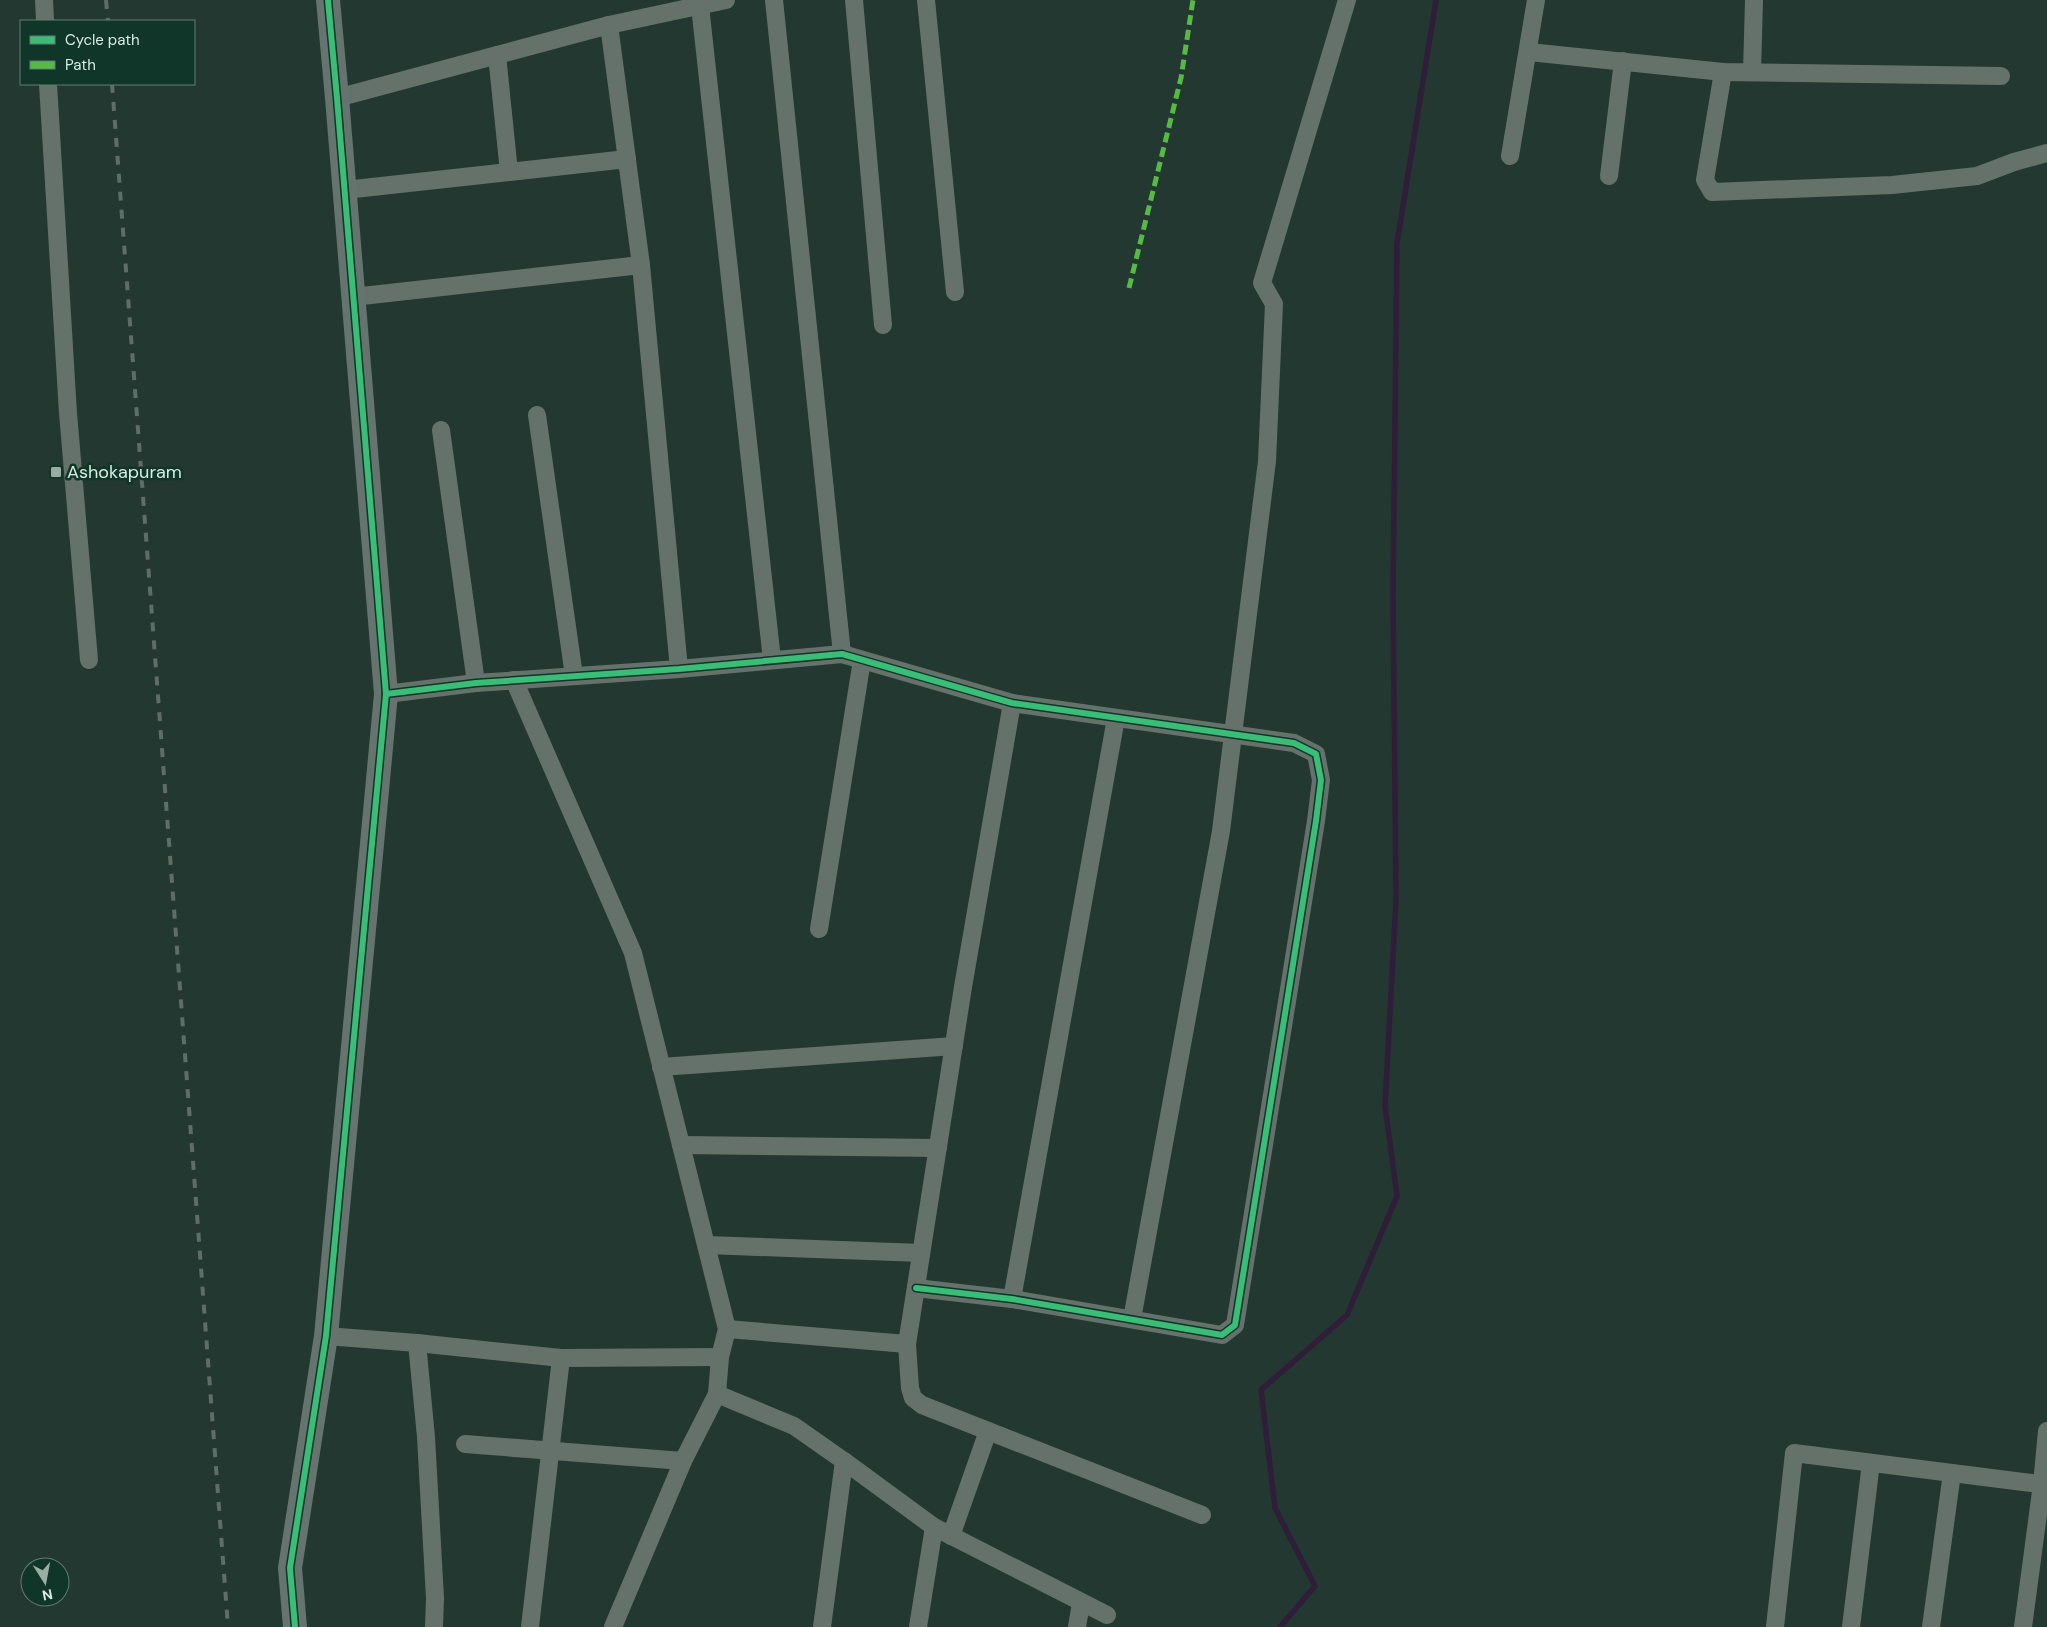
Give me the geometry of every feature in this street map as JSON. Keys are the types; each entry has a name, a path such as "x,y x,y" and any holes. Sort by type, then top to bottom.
{"street":[{"path":"44,0 45,20"},
{"path":"295,1627 290,1568 326,1336 386,694 328,0"},
{"path":"337,98 609,25 726,0"},
{"path":"774,0 842,654"},
{"path":"854,0 883,325"},
{"path":"926,0 955,292"},
{"path":"1132,1319 1221,832 1234,735 1267,461 1274,304 1262,283 1348,0"},
{"path":"1510,156 1529,52 1536,0"},
{"path":"1752,72 1754,0"},
{"path":"700,6 772,660"},
{"path":"609,25 641,265 679,669"},
{"path":"1529,52 1723,72 2001,76"},
{"path":"497,55 508,172"},
{"path":"1609,176 1623,62"},
{"path":"1723,72 1705,180 1712,192 1892,185 1977,176 2014,162 2047,153"},
{"path":"48,85 68,414 89,660"},
{"path":"344,190 627,159"},
{"path":"353,297 641,265"},
{"path":"537,416 574,676"},
{"path":"441,430 476,683"},
{"path":"386,694 476,683 679,669 842,654 1012,703 1294,743 1316,754 1322,780 1315,831 1235,1325 1222,1334 1012,1298 916,1288"},
{"path":"820,929 862,660"},
{"path":"514,680 633,953 727,1329 720,1357 718,1394 683,1461 613,1627"},
{"path":"1012,703 954,1046 907,1344 910,1388 913,1398 922,1405 1202,1514"},
{"path":"1012,1298 1116,718"},
{"path":"662,1067 954,1046"},
{"path":"681,1145 938,1148"},
{"path":"707,1245 921,1253"},
{"path":"727,1329 907,1344"},
{"path":"326,1336 417,1343 561,1358 720,1357"},
{"path":"417,1343 426,1437 435,1598 434,1627"},
{"path":"530,1627 561,1358"},
{"path":"718,1394 794,1426 934,1527 1107,1615"},
{"path":"951,1536 988,1431"},
{"path":"2023,1627 2045,1485 2047,1431"},
{"path":"464,1444 683,1461"},
{"path":"1775,1627 1794,1453 2045,1485"},
{"path":"822,1627 844,1461"},
{"path":"1851,1627 1870,1463"},
{"path":"1931,1627 1952,1473"},
{"path":"918,1627 934,1527"},
{"path":"1078,1627 1081,1603"}],"waterway":[{"path":"1280,1627 1315,1586 1275,1508 1261,1390 1347,1315 1397,1196 1385,1106 1396,900 1393,596 1397,243 1436,0"}],"railway":[{"path":"106,0 108,20"},
{"path":"112,85 228,1627"}],"marked path":[{"path":"1129,288 1181,78 1193,0"}],"cycle path":[{"path":"295,1627 290,1568 326,1336 386,694 328,0"},
{"path":"386,694 476,683 679,669 842,654 1012,703 1294,743 1316,754 1321,780 1316,821 1235,1325 1222,1335 1012,1299 916,1288"}],"place":[{"name":"Ashokapuram","path":"56,472"}]}
